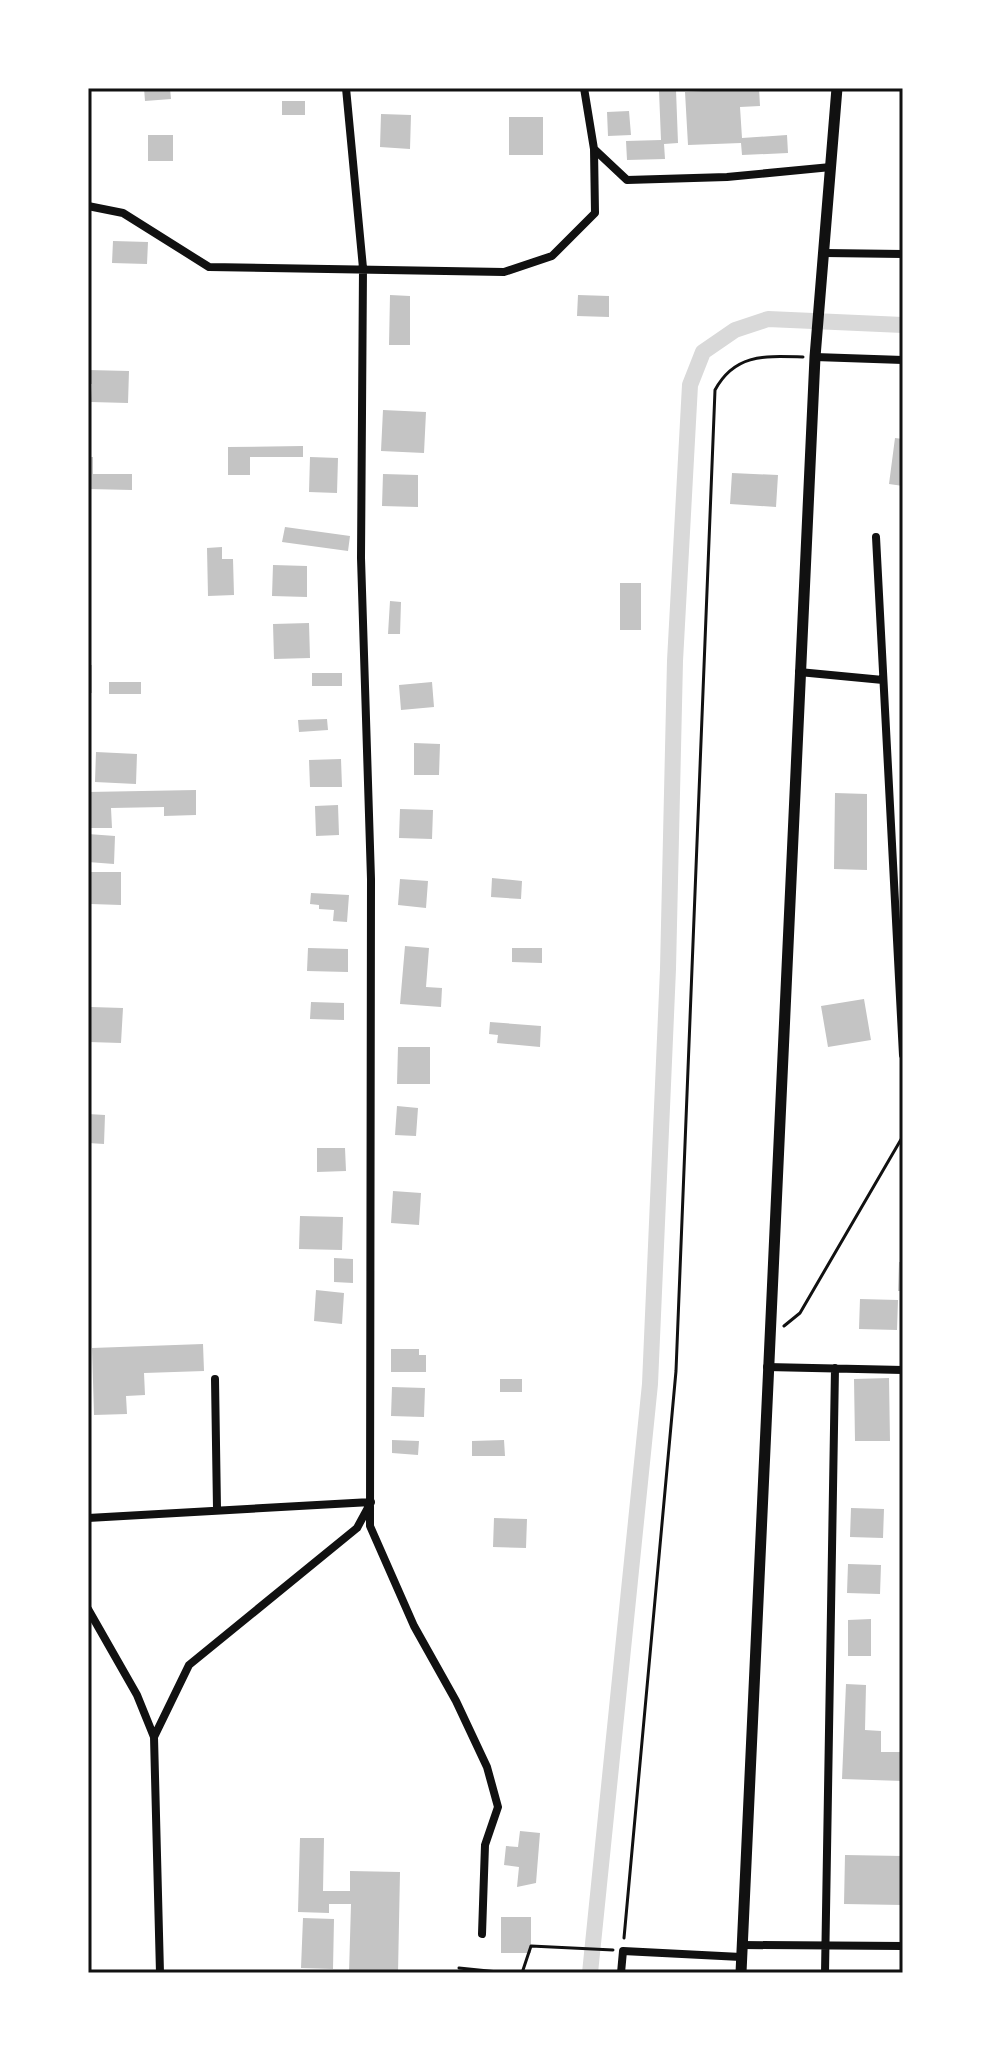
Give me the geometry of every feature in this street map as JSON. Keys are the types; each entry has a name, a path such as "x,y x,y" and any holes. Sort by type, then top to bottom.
{"main road":[{"path":"741,1973 818,296 825,253 837,88"}],"street":[{"path":"346,88 363,268 361,558 371,879 370,1526 414,1626 456,1701 481,1754 498,1807 485,1845 482,1934"},
{"path":"88,206 123,213 209,267 504,272 552,256 595,213 594,149 584,88"},
{"path":"594,149 627,180 727,177 831,167"},
{"path":"825,253 903,254"},
{"path":"815,357 903,360"},
{"path":"876,537 903,1055"},
{"path":"799,672 883,680"},
{"path":"767,1367 903,1370"},
{"path":"825,1973 835,1368"},
{"path":"215,1379 217,1509"},
{"path":"88,1518 371,1502"},
{"path":"154,1737 189,1665 357,1528 371,1502"},
{"path":"88,1609 137,1695 154,1737 160,1973"},
{"path":"621,1973 623,1951 742,1951 824,1945 903,1946"}],"path":[{"path":"522,1973 531,1946 623,1951 676,1371 715,390 724,374 739,364 764,356 815,357"},
{"path":"768,1339 800,1313 903,1136"},
{"path":"459,1968 508,1973"}],"building":[{"path":"144,88 170,88 171,99 145,101"},
{"path":"759,88 760,106 740,107 742,138 787,135 788,153 742,155 741,143 688,145 685,92"},
{"path":"676,90 678,143 664,144 665,159 627,160 626,141 661,140 659,91"},
{"path":"282,101 305,101 305,115 282,115"},
{"path":"629,111 631,135 608,136 607,112"},
{"path":"381,114 411,115 410,149 380,147"},
{"path":"509,117 543,117 543,155 509,155"},
{"path":"148,135 173,135 173,161 148,161"},
{"path":"113,241 148,242 147,264 112,263"},
{"path":"390,295 410,296 410,345 389,345"},
{"path":"578,295 609,296 609,317 577,316"},
{"path":"88,370 129,371 128,403 91,402 92,384 88,384"},
{"path":"383,410 426,412 424,453 381,451"},
{"path":"895,438 903,439 903,486 889,484"},
{"path":"303,446 303,457 250,457 250,475 228,475 228,447"},
{"path":"88,457 93,457 93,474 132,474 132,490 88,489"},
{"path":"310,457 338,458 337,493 309,492"},
{"path":"732,473 778,475 776,507 730,504"},
{"path":"383,474 418,475 418,507 382,506"},
{"path":"285,527 350,536 348,551 282,542"},
{"path":"222,547 222,559 233,559 234,595 208,596 207,548"},
{"path":"273,565 307,566 307,597 272,596"},
{"path":"620,583 641,583 641,630 620,630"},
{"path":"390,601 401,602 400,634 388,634"},
{"path":"309,623 310,658 274,659 273,624"},
{"path":"88,665 92,665 92,693 88,693"},
{"path":"312,673 342,673 342,686 312,686"},
{"path":"109,682 141,682 141,694 109,694"},
{"path":"432,682 434,707 401,710 399,685"},
{"path":"327,719 328,730 299,732 298,720"},
{"path":"414,743 440,744 439,775 414,775"},
{"path":"96,752 137,754 136,784 95,782"},
{"path":"341,759 342,787 310,787 309,760"},
{"path":"196,790 196,815 164,816 164,807 111,808 112,828 88,828 88,792"},
{"path":"835,793 867,794 867,870 834,869"},
{"path":"338,805 339,835 316,836 315,806"},
{"path":"400,809 433,810 432,839 399,838"},
{"path":"88,834 115,836 114,864 88,862"},
{"path":"91,872 121,872 121,905 91,904"},
{"path":"492,878 522,881 521,899 491,897"},
{"path":"400,879 428,881 426,908 398,905"},
{"path":"311,893 349,895 347,922 333,921 334,910 319,909 319,905 310,904"},
{"path":"405,946 429,948 426,987 442,988 441,1007 400,1004"},
{"path":"308,948 348,949 348,972 307,971"},
{"path":"512,948 542,948 542,963 512,962"},
{"path":"864,999 871,1040 828,1047 821,1006"},
{"path":"311,1002 344,1003 344,1020 310,1019"},
{"path":"91,1007 123,1008 121,1043 89,1042"},
{"path":"490,1022 541,1026 540,1047 497,1043 498,1035 489,1034"},
{"path":"398,1047 430,1047 430,1084 397,1084"},
{"path":"397,1106 418,1108 416,1136 395,1135"},
{"path":"88,1114 105,1115 104,1144 88,1143"},
{"path":"317,1148 345,1148 346,1171 317,1172"},
{"path":"393,1191 421,1193 419,1225 391,1223"},
{"path":"300,1216 343,1217 342,1250 299,1249"},
{"path":"334,1258 353,1259 353,1283 334,1282"},
{"path":"899,1262 903,1262 903,1291 898,1291"},
{"path":"316,1290 344,1293 342,1324 314,1321"},
{"path":"860,1299 898,1300 897,1330 859,1329"},
{"path":"203,1344 204,1371 144,1373 145,1395 126,1396 127,1414 94,1415 92,1348"},
{"path":"391,1349 419,1349 419,1355 426,1355 426,1372 391,1372"},
{"path":"889,1378 890,1441 855,1441 854,1379"},
{"path":"500,1379 522,1379 522,1392 500,1392"},
{"path":"392,1387 425,1388 424,1417 391,1416"},
{"path":"392,1440 419,1441 418,1455 392,1453"},
{"path":"504,1440 505,1456 472,1456 472,1441"},
{"path":"851,1508 884,1509 883,1538 850,1537"},
{"path":"494,1518 527,1519 526,1548 493,1547"},
{"path":"848,1564 881,1565 880,1594 847,1593"},
{"path":"871,1619 871,1656 848,1656 848,1620"},
{"path":"846,1684 866,1685 865,1730 881,1731 881,1752 900,1752 903,1781 842,1779"},
{"path":"520,1831 540,1833 536,1883 517,1887 519,1867 504,1865 506,1846 518,1847"},
{"path":"300,1838 324,1838 323,1891 350,1891 350,1871 400,1872 398,1973 349,1973 351,1904 329,1904 329,1913 298,1912"},
{"path":"845,1855 903,1856 903,1905 844,1904"},
{"path":"501,1917 531,1917 531,1953 501,1953"},
{"path":"303,1918 334,1919 333,1969 301,1968"}],"waterway":[{"path":"590,1973 650,1384 668,969 675,661 690,385 703,352 735,330 768,319 903,325"}]}
